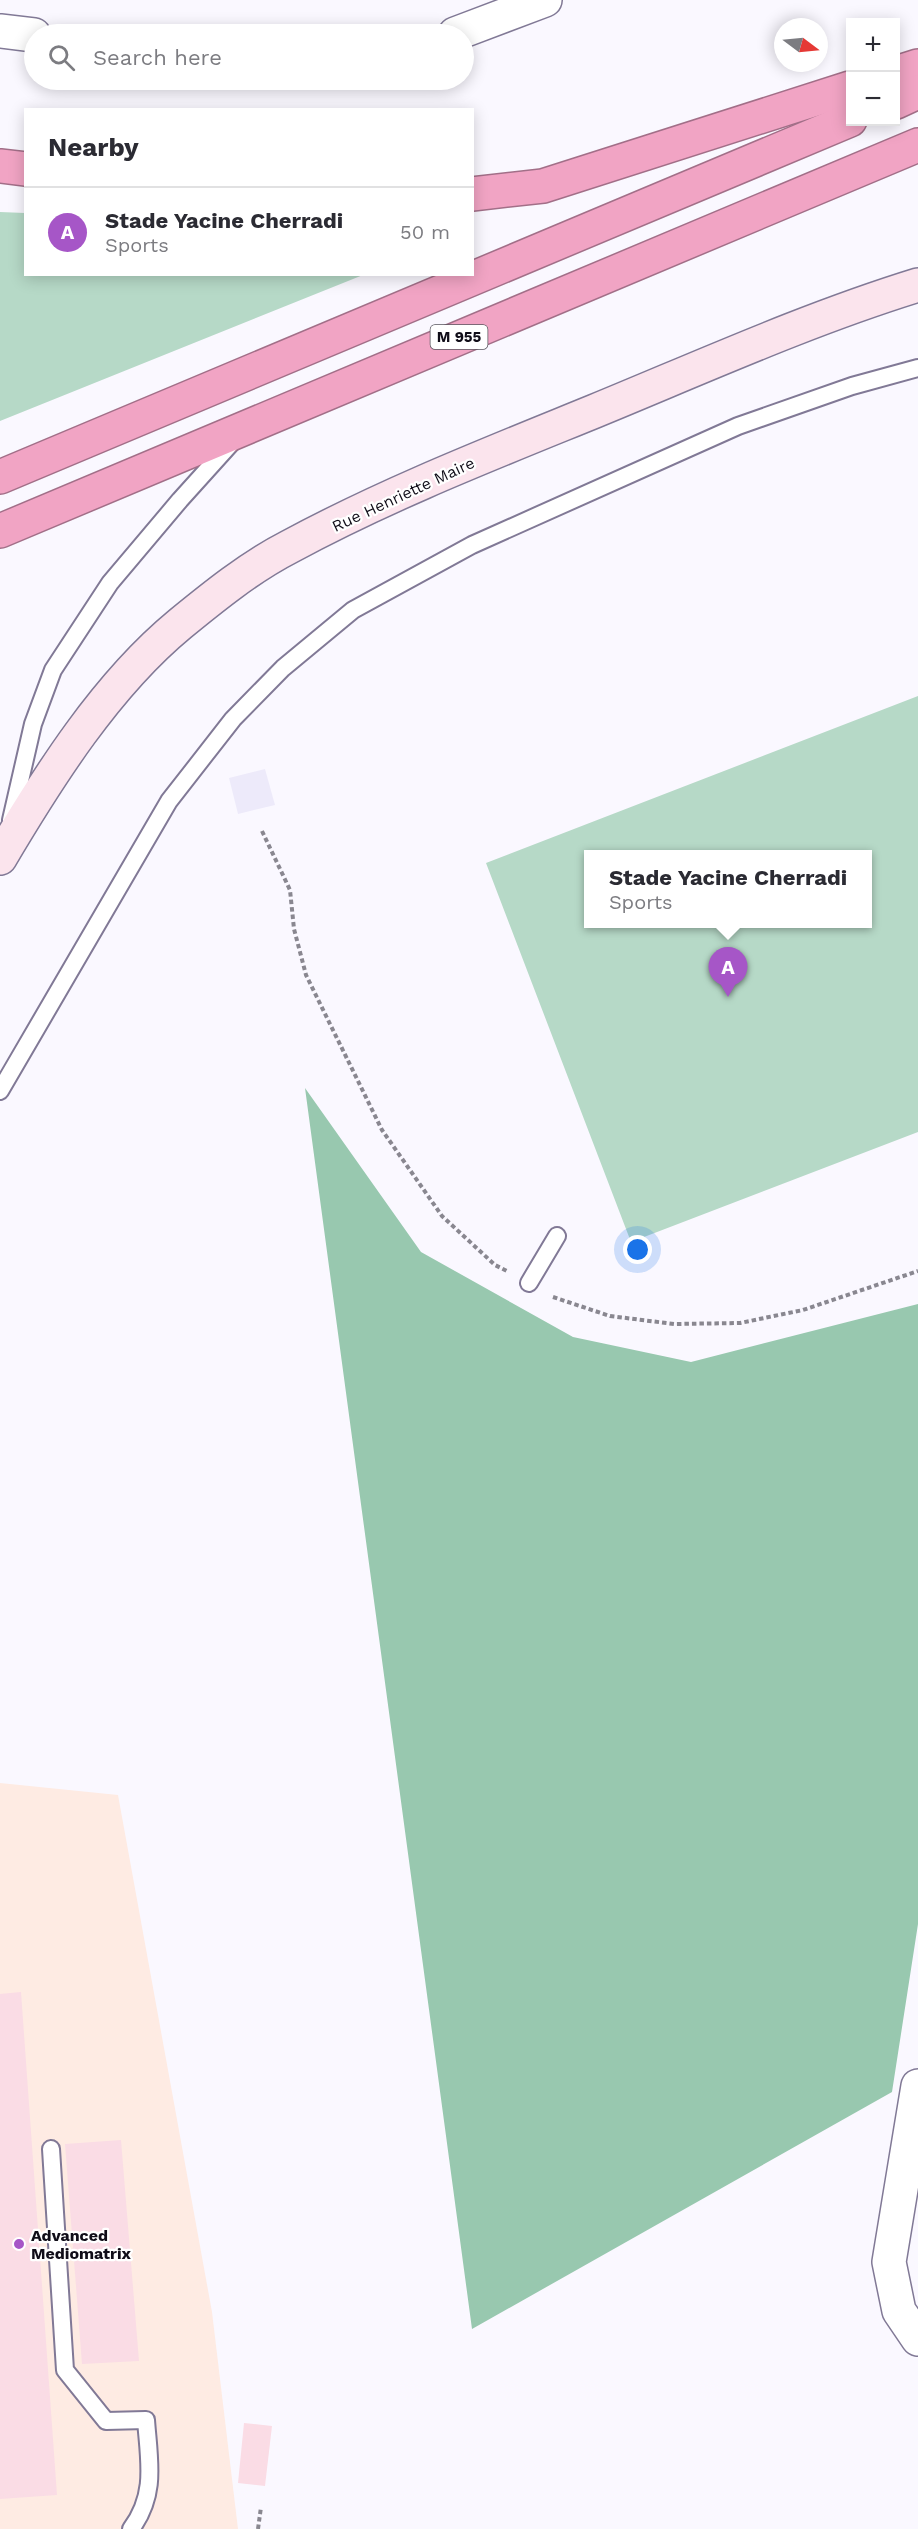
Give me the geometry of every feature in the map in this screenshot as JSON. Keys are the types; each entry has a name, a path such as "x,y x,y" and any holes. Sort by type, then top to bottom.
{"highway":[{"path":"899,72 918,66"},
{"path":"474,194 543,186 846,89"},
{"path":"900,100 918,92"},
{"path":"0,477 846,122"},
{"name":"M 955","path":"0,531 918,145"},
{"path":"0,166 24,169"}],"street":[{"path":"474,27 545,0"},
{"path":"0,31 24,34"},
{"name":"Rue Henriette Maire","path":"2,854 32,803 64,757 143,659 178,625 287,547 438,476 794,329 874,298 918,285"},
{"path":"918,2086 889,2262 908,2307 918,2339"}],"lane":[{"path":"0,1091 169,801 233,719 283,668 353,610 472,544 738,426 852,386 918,368"},
{"path":"2,854 33,724 52,670 110,583 180,500 248,426"},
{"path":"529,1284 557,1236"},
{"path":"51,2149 65,2370 106,2421 146,2420 150,2483 147,2502 131,2529"}],"path":[{"path":"262,831 290,890 294,929 306,975 382,1130 442,1216 495,1264 556,1298 610,1316 674,1324 740,1323 803,1310 918,1271"},
{"path":"258,2529 261,2507"}],"shaded area":[{"path":"265,769 275,805 238,814 229,778"},
{"path":"0,1783 118,1795 212,2312 238,2529 0,2529"}],"green space":[{"path":"0,212 24,213 24,276 361,276 0,421"},
{"path":"918,696 918,1132 631,1242 486,863"},
{"path":"305,1088 421,1252 573,1337 691,1362 918,1304 918,1924 892,2092 472,2329"}],"building":[{"name":"Advanced Mediomatrix","path":"21,1992 57,2495 0,2499 0,1994"},
{"path":"121,2140 139,2361 82,2364 65,2144"},
{"path":"244,2423 272,2426 265,2486 238,2483"}],"place":[{"name":"Stade Yacine Cherradi","path":"728,997"},
{"name":"Advanced Mediomatrix","path":"19,2244"}]}
